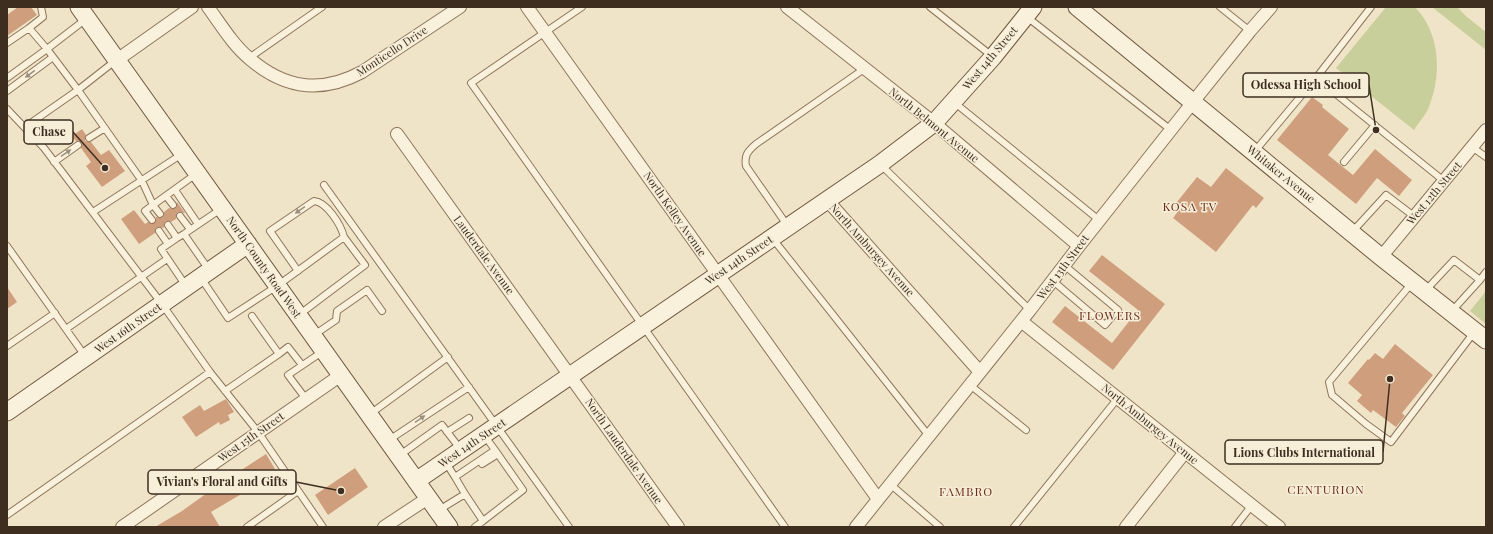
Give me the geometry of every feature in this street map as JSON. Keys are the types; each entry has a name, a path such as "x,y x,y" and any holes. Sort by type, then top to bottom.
{"street":[{"path":"117,60 192,7"},
{"name":"Monticello Drive","path":"208,7 231,38 249,58 267,73 289,83 304,86 334,84 349,79 362,72 460,7"},
{"name":"North Kelley Avenue","path":"527,7 878,499"},
{"name":"North Belmont Avenue","path":"786,7 934,123 1079,246"},
{"name":"Whitaker Avenue","path":"1077,7 1381,257 1481,335"},
{"name":"West 13th Street","path":"856,527 1053,281 1099,220 1193,102 1271,7"},
{"name":"West 14th Street","path":"416,481 880,164 934,123 993,57 1029,11"},
{"name":"North County Road West","path":"83,12 449,527"},
{"name":"West 12th Street","path":"1381,257 1486,130"},
{"name":"Lauderdale Avenue","path":"397,134 570,376"},
{"name":"North Amburgey Avenue","path":"827,200 980,372"},
{"name":"West 16th Street","path":"7,411 248,244"},
{"name":"North Amburgey Avenue","path":"1021,321 1279,527"},
{"name":"West 15th Street","path":"122,527 341,375"},
{"name":"North Lauderdale Avenue","path":"570,376 678,527"},
{"path":"1126,527 1186,452"},
{"path":"384,527 433,505"}],"lane":[{"path":"7,43 30,28 43,17 41,7"},
{"path":"249,58 322,7"},
{"path":"582,7 471,83 785,527"},
{"path":"930,7 993,57"},
{"path":"1220,7 1250,31"},
{"path":"1254,152 1316,78 1371,7"},
{"path":"1029,11 1171,130"},
{"path":"7,78 47,49 83,12"},
{"path":"30,28 105,128 142,181 160,214"},
{"path":"7,91 53,57"},
{"path":"25,127 78,90 117,60"},
{"path":"788,226 746,166 746,153 756,144 864,69"},
{"path":"1316,78 1444,181"},
{"path":"953,102 1099,220"},
{"path":"7,109 44,148 93,212 162,304 210,372 258,432 323,527"},
{"path":"1344,162 1375,125"},
{"path":"89,138 105,128"},
{"path":"54,162 78,145"},
{"path":"1472,147 1485,155"},
{"path":"93,212 183,153"},
{"path":"880,164 1030,310"},
{"path":"152,220 145,211 198,173"},
{"path":"324,185 469,387 490,430 497,452 523,490 475,527"},
{"path":"175,190 198,224"},
{"path":"1352,233 1386,195 1414,217"},
{"path":"166,196 173,205"},
{"path":"298,270 270,231 314,201 320,201 324,204 342,229 344,237 365,265 298,315"},
{"path":"187,287 160,249 222,208"},
{"path":"180,216 190,229"},
{"path":"168,225 177,238"},
{"path":"159,231 168,244"},
{"path":"184,234 228,318 277,286 344,237"},
{"path":"772,237 929,436"},
{"path":"7,246 86,357"},
{"path":"66,330 167,259"},
{"path":"1480,280 1454,260 1419,286 1329,382 1332,395 1366,424 1391,442 1481,335"},
{"path":"1053,281 1105,325 1118,310 1064,265"},
{"path":"1451,312 1486,272"},
{"path":"313,336 336,320 337,311 367,290 382,311"},
{"path":"7,346 55,313"},
{"path":"252,316 279,354"},
{"path":"225,391 288,347 302,366"},
{"path":"306,399 288,375 324,351"},
{"path":"369,414 448,358"},
{"path":"7,514 210,372"},
{"path":"970,385 1026,430"},
{"path":"388,441 469,387"},
{"path":"1014,527 1118,398"},
{"path":"447,432 469,418"},
{"path":"398,456 442,425 461,451"},
{"path":"490,430 569,527"},
{"path":"455,478 497,452"},
{"path":"445,461 483,521"},
{"path":"890,484 940,527"},
{"path":"247,527 298,491"},
{"path":"433,505 465,494"},
{"path":"1235,527 1252,505"}],"green space":[{"path":"1386,7 1415,7 1424,18 1434,42 1437,69 1436,83 1427,112 1414,130 1336,68"},
{"path":"1432,7 1457,7 1486,32 1486,50"},
{"path":"1486,291 1486,324 1470,311"}],"building":[{"path":"18,7 31,7 37,15 7,36 7,15"},
{"path":"1312,97 1349,129 1328,155 1353,175 1375,149 1412,180 1399,196 1377,178 1356,204 1277,140"},
{"path":"82,129 86,135 85,141 91,142 101,155 109,150 125,171 102,187 86,166 91,162 81,148 82,143 80,141 76,141 72,136"},
{"path":"1226,168 1264,198 1256,208 1253,205 1216,252 1173,218 1182,206 1177,202 1197,177 1211,187"},
{"path":"177,202 185,213 178,212 176,219 171,222 165,222 163,228 156,228 155,233 139,244 121,219 134,210 145,224 148,222 153,224 156,221 156,217 162,218 164,212 169,208 176,208"},
{"path":"1102,255 1165,304 1113,370 1052,322 1065,306 1112,343 1138,310 1089,271"},
{"path":"7,287 17,302 7,309"},
{"path":"1395,344 1433,375 1402,413 1405,416 1396,427 1373,410 1371,413 1357,401 1362,395 1348,383 1375,353 1383,359"},
{"path":"226,399 234,412 228,415 230,420 220,425 219,422 196,437 182,417 200,405 204,411"},
{"path":"266,454 275,469 253,482 255,486 211,512 220,527 155,527 182,511 207,493 227,482 226,480"},
{"path":"355,468 368,487 328,515 315,495"}],"place":[{"name":"Odessa High School","path":"1376,130"},
{"name":"Chase","path":"105,168"},
{"name":"Lions Clubs International","path":"1390,379"},
{"name":"Vivian's Floral and Gifts","path":"341,491"}],"district":[{"name":"KOSA TV","path":"1190,207"},
{"name":"FLOWERS","path":"1110,316"},
{"name":"CENTURION","path":"1326,490"},
{"name":"FAMBRO","path":"966,492"}]}
